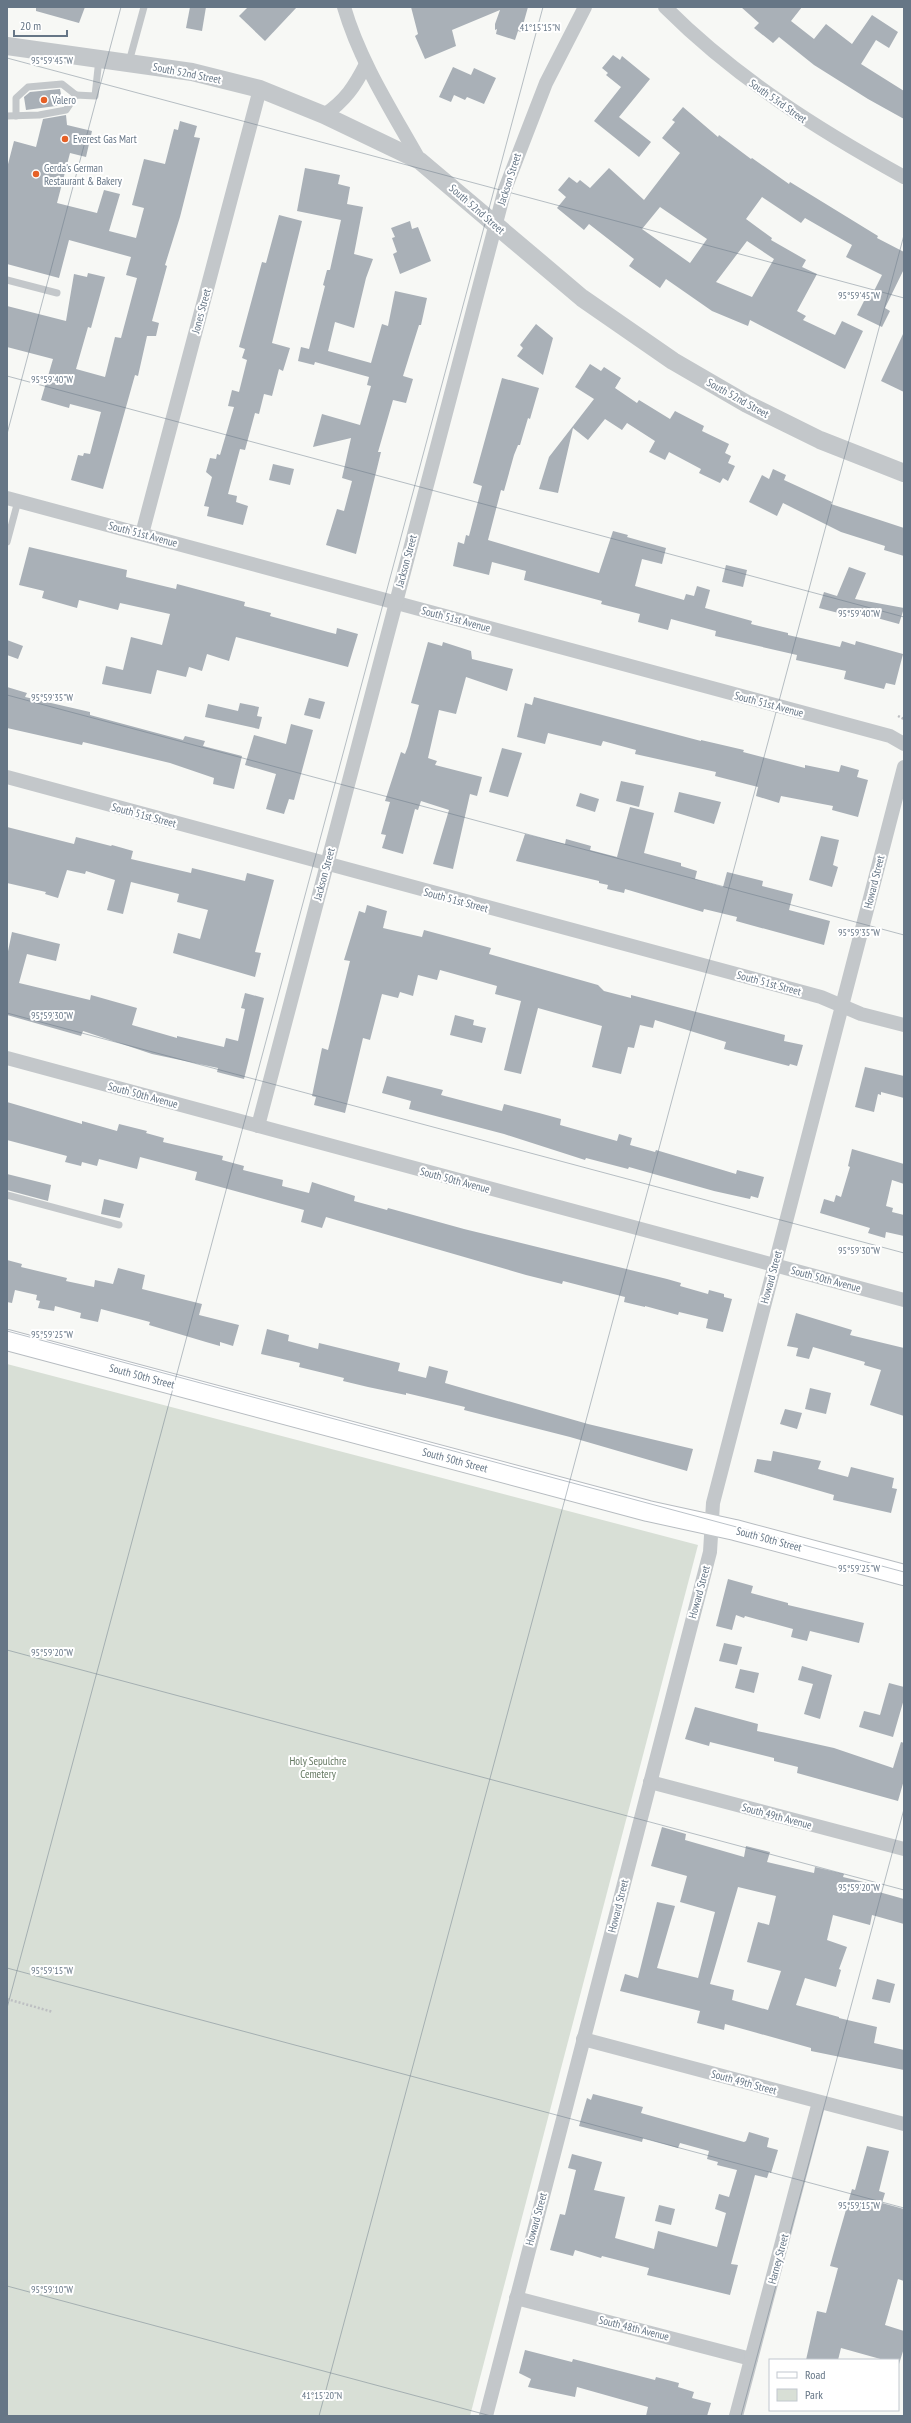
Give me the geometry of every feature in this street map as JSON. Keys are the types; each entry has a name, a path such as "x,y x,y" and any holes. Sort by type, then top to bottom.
{"main road":[{"name":"South 50th Street","path":"7,1340 640,1509 711,1525 904,1575"}],"street":[{"path":"344,7 354,39 366,64 420,161"},
{"name":"Jackson Street","path":"258,1126 495,224 518,152 546,83 585,7"},
{"name":"South 53rd Street","path":"665,7 690,32 759,89 842,143 904,177"},
{"name":"South 52nd Street","path":"7,46 192,72 260,89 324,115 420,161 582,298 672,361 747,404 820,440 904,473"},
{"path":"324,115 340,104 350,94 366,64"},
{"name":"Jones Street","path":"142,534 260,89"},
{"name":"South 51st Avenue","path":"12,499 890,736 904,744"},
{"name":"Howard Street","path":"486,2416 710,1552 713,1503 904,767"},
{"name":"South 51st Street","path":"7,777 326,865 821,997 861,1014 904,1026"},
{"name":"South 50th Avenue","path":"7,1058 904,1300"},
{"name":"South 49th Avenue","path":"650,1782 904,1849"},
{"name":"South 49th Street","path":"583,2039 904,2124"},
{"name":"Harney Street","path":"736,2416 819,2102"},
{"name":"South 48th Avenue","path":"516,2298 751,2359"}],"lane":[{"path":"129,62 144,7"},
{"path":"16,116 16,98 28,86 62,84 76,95 95,96 99,58"},
{"path":"7,116 39,115 66,110 76,95"},
{"path":"7,280 58,293"},
{"path":"7,542 12,499"},
{"path":"7,1195 119,1225"}],"path":[{"path":"898,716 904,719"},
{"path":"7,1999 53,2012"}],"green space":[{"name":"Holy Sepulchre Cemetery","path":"7,1364 698,1545 470,2416 7,2415"}],"building":[{"path":"36,7 85,7 79,23 36,11"},
{"path":"190,7 206,7 202,31 186,28"},
{"path":"248,7 297,7 265,41 239,16"},
{"path":"411,7 528,7 521,32 518,31 515,40 496,34 497,29 495,30 495,24 500,10 452,30 456,46 425,59 415,36 418,34"},
{"path":"741,7 802,7 791,21 814,39 826,24 852,44 872,15 898,32 889,48 876,40 861,64 904,91 904,119 868,99 814,65 779,37 773,43 754,28 759,23"},
{"path":"613,55 620,60 622,56 650,79 619,117 651,142 639,157 594,121 621,87 606,75 608,73 602,68"},
{"path":"453,67 471,75 474,68 496,78 484,104 467,97 465,100 454,95 451,102 439,97"},
{"path":"60,89 63,105 26,110 24,97 30,92"},
{"path":"683,107 718,137 719,135 751,159 752,158 789,184 790,182 878,236 877,238 904,252 904,269 885,308 890,311 882,327 857,315 865,299 869,301 882,275 846,257 852,245 805,218 801,223 762,197 746,219 772,238 771,240 806,260 802,267 817,274 797,311 806,316 803,320 835,335 842,321 863,331 845,369 750,320 748,326 712,311 666,279 660,288 629,266 634,259 589,224 584,230 557,208 566,197 558,190 569,177 577,183 580,180 590,188 609,168 644,200 680,153 662,138 675,122 672,120","holes":["660,207 707,239 690,263 642,229","747,241 774,259 752,297 716,282"]},
{"path":"66,115 67,125 92,131 86,157 70,153 57,203 97,213 104,190 120,194 109,231 136,238 144,208 132,205 144,159 165,164 174,129 178,130 180,121 197,126 194,137 200,138 180,217 165,265 167,266 152,321 159,323 156,336 147,336 138,376 135,375 103,489 71,480 78,455 83,456 84,453 90,454 101,412 70,404 69,408 41,400 53,359 7,347 7,306 66,321 74,274 87,277 88,273 105,277 91,328 88,327 76,369 105,377 115,337 121,338 137,278 126,275 131,257 69,240 59,278 7,264 7,168 14,141 36,147 43,119"},
{"path":"305,168 340,175 338,184 350,187 347,204 363,207 354,254 373,259 366,278 354,328 335,322 328,351 371,363 382,324 388,326 395,291 427,298 421,325 419,325 403,376 413,379 406,403 393,400 378,452 381,452 356,554 326,545 337,509 344,511 352,481 342,478 351,438 313,447 322,414 360,425 371,386 367,385 369,377 315,362 314,365 298,361 301,347 309,349 325,286 323,285 327,270 330,270 341,220 297,211"},
{"path":"279,215 302,221 272,343 290,348 283,371 279,369 272,396 264,394 259,414 255,413 245,450 240,449 228,494 237,496 236,502 248,506 243,525 207,516 209,507 204,506 212,477 206,472 210,458 216,459 217,454 220,455 234,407 228,406 232,390 239,392 247,360 242,358 245,349 239,347 262,262 266,263"},
{"path":"410,221 412,229 418,227 431,261 400,274 393,254 397,252 392,238 395,237 391,228"},
{"path":"536,324 553,338 543,375 517,356 523,348 520,345"},
{"path":"904,332 904,392 881,381"},
{"path":"590,364 601,371 604,367 621,378 615,388 637,403 639,400 670,419 675,411 704,426 702,431 729,444 725,453 731,456 728,463 735,466 728,481 723,478 720,483 699,473 701,469 669,452 665,460 649,452 655,441 627,423 622,430 605,419 588,440 573,428 558,493 539,489 549,457 594,399 575,387"},
{"path":"502,378 539,388 530,419 528,418 520,445 518,445 514,455 504,491 501,490 488,540 599,573 613,531 628,535 627,537 666,548 662,564 642,559 635,586 684,600 686,594 694,596 697,586 710,590 705,608 752,621 751,624 788,633 788,635 840,647 842,641 855,645 856,641 903,654 895,685 886,683 884,689 844,679 846,671 796,660 797,655 715,636 716,631 671,619 668,630 638,622 640,614 601,604 602,601 524,580 526,571 492,562 489,575 453,566 458,542 464,544 466,535 469,536 482,486 473,483"},
{"path":"273,464 294,469 290,485 269,480"},
{"path":"773,469 786,475 784,480 832,502 831,504 904,528 904,556 884,550 885,546 841,532 783,503 777,516 749,502 762,475 769,479"},
{"path":"29,547 127,570 126,577 176,589 177,584 245,602 244,606 271,613 270,616 328,632 336,634 337,628 358,634 348,667 236,637 229,661 207,654 202,671 189,667 186,677 157,670 151,694 102,684 106,666 123,670 131,637 162,645 170,614 120,603 118,610 79,600 77,608 42,598 44,591 19,585"},
{"path":"726,565 747,570 743,587 722,582"},
{"path":"849,567 866,573 855,599 904,608 899,624 855,612 854,617 819,608 824,592 837,596"},
{"path":"7,640 23,646 18,659 7,655"},
{"path":"428,642 442,646 443,642 471,651 472,659 513,669 507,691 466,677 456,714 439,710 428,758 437,761 435,765 482,777 477,796 470,794 453,869 433,864 449,810 421,801 418,810 415,809 403,854 382,848 386,835 381,834 390,802 385,801 401,752 405,754 408,746 419,705 411,703"},
{"path":"7,687 27,693 25,697 90,712 90,715 183,740 185,736 205,741 203,746 242,756 234,789 213,784 214,778 170,763 83,742 82,745 7,728"},
{"path":"534,697 701,741 744,750 743,752 805,768 805,765 839,772 841,765 859,770 857,777 868,780 858,817 832,810 833,806 781,796 779,803 756,796 758,787 715,776 716,772 635,754 636,750 603,741 601,746 548,733 545,744 517,737 525,703 532,705"},
{"path":"309,698 325,702 320,719 304,715"},
{"path":"240,703 259,707 257,716 262,717 259,729 205,717 208,704 238,711"},
{"path":"291,724 313,730 294,800 289,799 284,814 266,809 276,774 245,765 254,735 286,744"},
{"path":"502,748 522,753 508,797 489,792"},
{"path":"621,781 644,786 639,807 616,801"},
{"path":"679,792 721,802 714,824 674,812"},
{"path":"580,793 599,799 595,812 576,806"},
{"path":"630,807 654,813 644,853 681,863 681,866 697,871 695,879 723,887 727,872 763,881 762,886 793,894 789,910 830,921 824,945 736,921 737,917 704,909 703,912 625,889 624,893 607,889 608,885 599,883 599,881 516,861 525,834 565,844 566,839 591,846 590,850 617,857"},
{"path":"7,827 74,844 76,837 112,845 133,851 131,859 191,873 192,868 245,881 247,873 274,880 255,952 261,953 255,977 173,953 178,933 200,939 208,910 177,902 179,894 131,882 123,914 107,910 115,880 86,871 85,874 67,870 58,898 45,894 46,892 7,883"},
{"path":"821,836 839,840 833,865 838,867 832,887 809,880"},
{"path":"367,905 387,911 383,928 422,937 424,930 491,948 489,954 598,985 604,991 631,998 631,995 785,1035 784,1041 803,1045 797,1066 790,1064 789,1066 724,1049 726,1042 655,1020 653,1028 640,1025 634,1048 628,1047 621,1074 592,1067 602,1026 538,1008 521,1074 504,1070 521,1001 495,994 497,986 440,970 437,980 418,975 413,996 400,992 398,998 382,994 370,1040 363,1038 345,1113 314,1105 316,1097 312,1096 322,1048 328,1050 350,961 344,960 359,911 365,913"},
{"path":"12,932 60,944 56,961 27,954 19,983 90,1000 91,995 137,1008 132,1025 177,1038 177,1036 224,1047 226,1038 238,1041 245,1009 241,1008 245,993 264,998 244,1079 217,1072 218,1068 152,1054 83,1031 81,1036 7,1015 7,956"},
{"path":"455,1015 474,1020 473,1025 486,1028 482,1043 450,1035"},
{"path":"865,1067 904,1076 904,1098 881,1092 881,1095 878,1094 874,1112 855,1107"},
{"path":"387,1076 443,1090 441,1095 502,1111 504,1104 561,1119 560,1125 617,1141 619,1134 632,1138 630,1145 655,1152 656,1150 736,1174 737,1170 764,1177 758,1198 751,1196 750,1199 714,1191 629,1167 628,1169 586,1158 585,1160 504,1134 409,1109 411,1101 382,1093"},
{"path":"7,1102 82,1124 82,1121 117,1131 119,1124 147,1131 146,1133 164,1138 163,1142 223,1156 222,1160 244,1166 243,1170 283,1180 282,1186 309,1193 312,1182 355,1196 354,1201 387,1210 388,1208 464,1229 667,1279 681,1283 680,1286 708,1294 709,1290 724,1294 724,1297 732,1299 723,1332 706,1328 708,1319 679,1312 678,1315 624,1302 625,1297 563,1281 562,1284 526,1275 326,1217 322,1228 301,1222 304,1210 195,1180 197,1172 140,1157 137,1169 99,1159 97,1166 82,1162 81,1166 65,1162 67,1156 7,1140"},
{"path":"852,1149 904,1164 904,1184 892,1180 886,1206 893,1208 892,1212 904,1215 904,1236 886,1232 885,1238 868,1233 870,1228 820,1213 824,1199 834,1202 836,1195 841,1197 850,1167 848,1166"},
{"path":"7,1174 51,1185 48,1201 7,1190"},
{"path":"104,1199 124,1204 120,1218 101,1214"},
{"path":"7,1260 22,1264 21,1267 67,1278 66,1281 94,1287 95,1280 113,1284 118,1268 145,1275 142,1289 202,1304 199,1315 239,1325 233,1346 220,1342 220,1346 149,1325 150,1322 101,1309 98,1322 80,1318 81,1313 55,1306 54,1311 38,1308 40,1301 36,1300 37,1295 15,1290 12,1303 7,1302"},
{"path":"796,1313 852,1330 850,1335 904,1348 904,1416 870,1405 881,1370 864,1365 865,1362 813,1347 809,1359 796,1356 798,1348 787,1346"},
{"path":"267,1329 289,1335 288,1341 318,1349 319,1343 400,1363 398,1371 426,1378 429,1366 448,1371 445,1383 588,1424 693,1449 687,1471 570,1437 464,1410 465,1407 406,1393 406,1395 343,1381 344,1378 299,1367 300,1363 261,1354"},
{"path":"810,1388 831,1393 826,1414 805,1409"},
{"path":"785,1409 802,1413 797,1429 780,1424"},
{"path":"773,1451 821,1461 818,1469 848,1477 851,1467 894,1478 892,1488 897,1489 891,1513 833,1500 834,1495 754,1472 757,1459 771,1461"},
{"path":"728,1579 753,1586 751,1593 788,1603 788,1605 864,1623 859,1643 810,1631 807,1641 791,1637 793,1629 745,1616 744,1618 736,1615 732,1630 716,1626"},
{"path":"724,1643 742,1647 737,1665 719,1661"},
{"path":"802,1666 832,1675 820,1719 804,1714 813,1684 798,1680"},
{"path":"740,1669 759,1673 754,1693 735,1688"},
{"path":"889,1683 904,1687 904,1699 893,1737 859,1727 864,1711 880,1715"},
{"path":"695,1707 758,1724 757,1731 834,1748 893,1768 901,1742 904,1743 904,1780 898,1801 797,1773 798,1767 774,1761 774,1758 710,1742 709,1746 685,1739"},
{"path":"662,1827 686,1834 685,1840 744,1857 746,1846 770,1852 767,1862 814,1873 815,1867 844,1874 843,1877 880,1886 879,1892 904,1899 904,1924 872,1915 870,1925 833,1915 827,1940 847,1947 839,1969 841,1970 836,1987 805,1978 796,2005 839,2018 877,2027 874,2043 904,2050 904,2070 811,2051 811,2048 725,2024 724,2030 697,2023 700,2011 620,1991 625,1974 638,1978 657,1902 675,1906 657,1968 698,1978 715,1912 680,1902 687,1876 651,1866","holes":["738,1887 776,1896 769,1925 758,1922 747,1962 781,1971 768,2010 732,2000 734,1990 710,1984"]},
{"path":"877,1979 895,1984 890,2003 872,1999"},
{"path":"593,2094 643,2107 641,2113 744,2142 746,2141 749,2132 769,2138 767,2147 778,2150 771,2173 769,2172 767,2178 755,2175 731,2264 738,2265 730,2295 647,2275 649,2268 602,2256 601,2258 575,2250 573,2256 550,2250 560,2214 565,2215 576,2170 568,2168 572,2154 602,2162 594,2190 625,2197 615,2238 654,2249 658,2231 717,2247 726,2213 715,2209 719,2194 729,2197 737,2170 717,2165 718,2162 707,2159 709,2151 680,2143 678,2148 643,2138 642,2142 579,2126 587,2098 591,2100"},
{"path":"867,2146 889,2151 879,2191 885,2193 882,2203 904,2209 904,2281 898,2279 885,2325 904,2331 904,2348 899,2364 899,2359 880,2359 841,2348 838,2359 806,2359 817,2311 826,2313 838,2268 830,2266 852,2189 855,2190"},
{"path":"659,2205 675,2209 671,2225 655,2221"},
{"path":"525,2350 572,2362 573,2359 655,2380 656,2377 679,2383 678,2387 694,2392 692,2398 711,2403 707,2416 646,2416 648,2407 577,2387 575,2397 528,2387 531,2379 519,2373"}],"place":[{"name":"Valero","path":"44,100"},
{"name":"Everest Gas Mart","path":"65,139"},
{"name":"Gerda's German Restaurant & Bakery","path":"36,174"}]}
